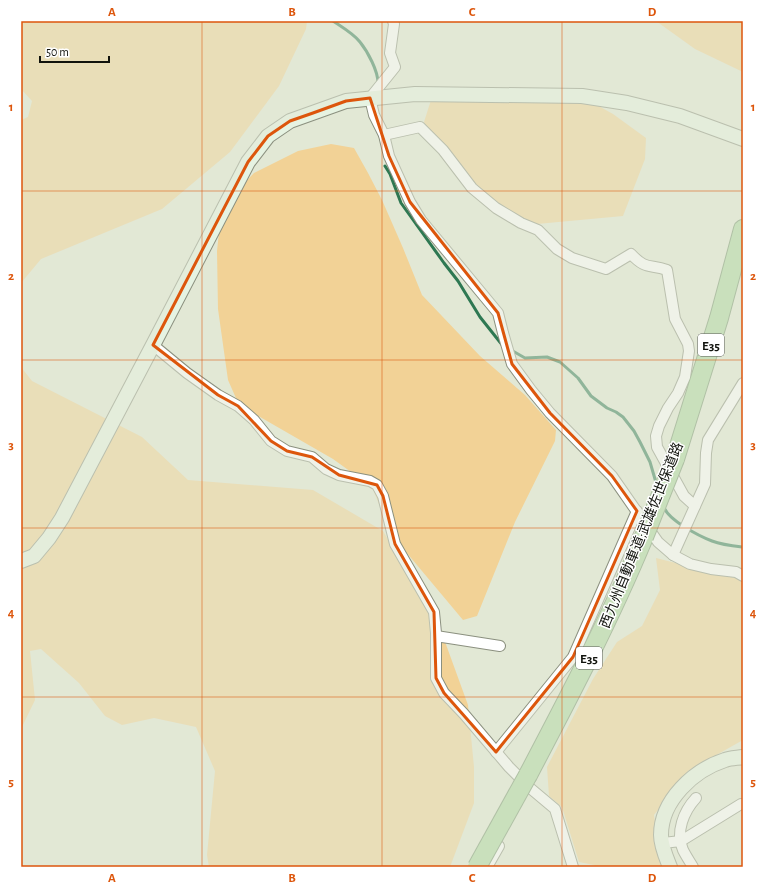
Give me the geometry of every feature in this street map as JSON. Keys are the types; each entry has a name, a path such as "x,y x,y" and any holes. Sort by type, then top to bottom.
{"highway":[{"name":"西九州自動車道;武雄佐世保道路","path":"477,867 529,781 590,658 644,537 674,459 719,318 743,229"}],"street":[{"path":"370,98 395,67 390,53 394,24 392,21"},
{"path":"21,561 34,556 49,538 62,518 248,162 268,136 290,121 346,101 415,94 582,96 627,103 680,116 743,139"},
{"path":"370,98 374,115 384,135 392,163 410,202 421,220 498,313 512,364 550,413 612,476 658,542 673,555 690,564 711,569 736,572 743,576"},
{"path":"384,135 420,127 443,150 472,188 485,200 521,223 538,230 557,249 572,258 606,269 631,254 638,262 647,266 667,270 676,320 688,344 689,351 685,377 678,393 659,426 656,436 657,447 684,496 695,506"},
{"path":"153,345 212,391 238,406 254,420 271,441 287,451 312,458 326,469 339,475 370,481 377,485 383,496 395,544 434,612 436,636 436,678 444,693 496,752 529,781 555,809 574,867"},
{"path":"673,555 706,484 706,453 708,440 743,383"},
{"path":"496,752 573,657 637,511"},
{"path":"436,636 500,646"},
{"path":"670,867 665,856 661,835 664,814 687,781 703,770 726,759 743,757"},
{"path":"488,867 529,781"},
{"path":"693,867 683,849 680,832 682,819 696,798"},
{"path":"663,843 681,841 741,804"}],"highlighted area":[{"path":"370,98 389,156 410,202 498,313 512,364 550,413 612,476 637,511 573,657 496,752 444,693 436,678 434,612 395,544 383,496 377,485 339,475 312,457 287,451 271,441 238,406 218,395 153,345 248,162 268,136 290,121 346,101"}],"shaded area":[{"path":"21,21 307,21 306,29 279,86 230,152 162,209 41,259 21,283 21,120 28,117 32,101 21,89"},
{"path":"656,21 743,21 743,72 695,49"},
{"path":"566,88 613,114 646,138 645,159 623,216 537,224 514,215 495,206 431,136 424,122 431,100"},
{"path":"331,144 354,148 382,200 422,295 480,356 525,395 556,430 555,441 515,522 477,616 463,620 391,534 372,487 333,459 239,405 228,380 218,309 217,251 220,223 228,200 254,173 298,151"},
{"path":"21,367 32,381 142,437 188,480 313,490 383,531 440,628 468,705 474,767 474,803 450,867 209,867 207,855 215,771 196,727 154,718 122,725 105,716 79,683 41,649 30,651 35,700 21,729"},
{"path":"656,558 739,579 743,582 743,740 688,771 654,815 661,865 663,867 596,867 594,865 579,862 562,807 549,796 547,767 593,679 617,642 642,626 660,590"}],"waterway":[{"path":"333,21 355,36 363,46 374,67 378,78 378,83"},
{"path":"385,166 390,174 401,203 458,281 480,317 503,346"},
{"path":"511,350 525,358 547,357 560,362 578,378 591,396 607,408 623,417 634,431 650,462 657,486"},
{"path":"664,507 671,517 700,535 712,541 743,547"}]}
